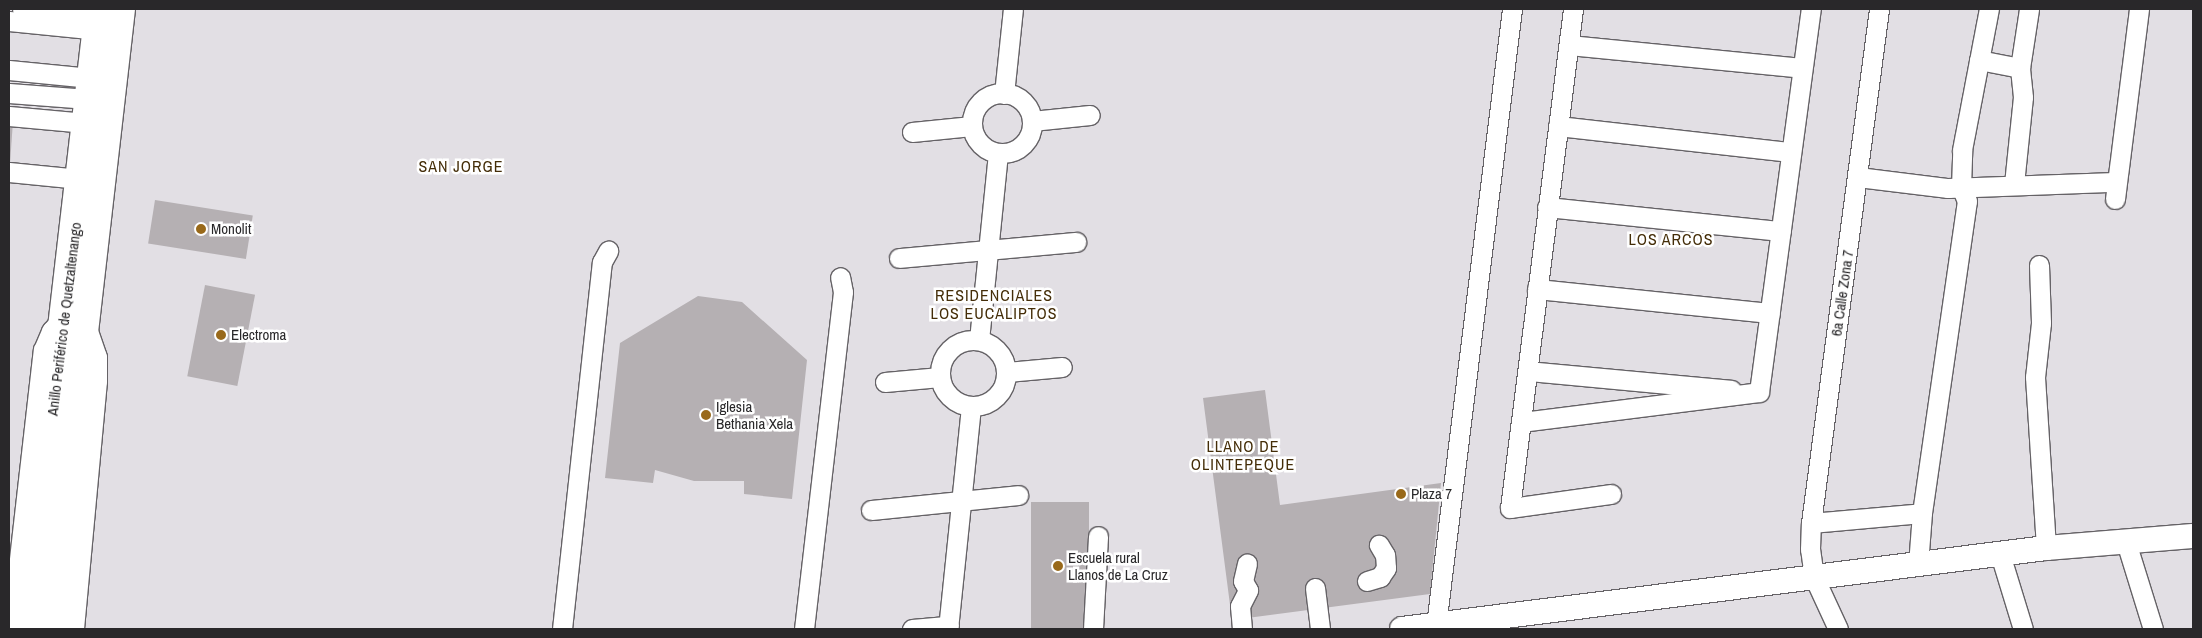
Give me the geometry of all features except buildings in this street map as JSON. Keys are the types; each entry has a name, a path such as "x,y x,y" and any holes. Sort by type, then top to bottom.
{"highway":[{"name":"Anillo Periférico de Quetzaltenango","path":"27,629 74,323 80,179 89,100 104,16"},
{"name":"Anillo Periférico de Quetzaltenango","path":"50,629 74,323 104,16"}],"main road":[{"path":"72,629 96,381 94,358 74,323"},
{"path":"1402,629 2046,548 2193,536"}],"street":[{"path":"22,9 104,16"},
{"path":"1004,94 1013,9"},
{"path":"1436,625 1512,9"},
{"path":"1573,9 1510,508 1611,494"},
{"path":"1759,392 1811,9"},
{"name":"6a Calle Zona 7","path":"1838,629 1814,577 1810,549 1879,9"},
{"path":"1918,565 1922,513 1967,201 1961,187 1962,150 1989,9"},
{"path":"2014,184 2023,97 2020,68 2030,9"},
{"path":"1858,177 1948,188 2014,184 2115,191 2139,9"},
{"path":"9,21 104,16"},
{"path":"1569,45 1802,68"},
{"path":"1979,60 2020,68"},
{"path":"9,70 89,100"},
{"path":"9,93 89,100"},
{"path":"1004,94 1020,100 1032,121 1031,131 1022,146 998,153 981,144 972,126 981,102 988,97 1004,94"},
{"path":"9,116 89,100"},
{"path":"1032,121 1090,116"},
{"path":"912,132 972,126"},
{"path":"1558,126 1791,152"},
{"path":"978,340 998,153"},
{"path":"9,172 80,179"},
{"path":"1547,207 1781,231"},
{"path":"899,258 1076,242"},
{"path":"562,629 602,262 608,250"},
{"path":"2039,265 2041,323 2035,377 2046,548"},
{"path":"804,629 843,292 840,277"},
{"path":"1537,290 1770,313"},
{"path":"11,629 43,350 51,331 74,323"},
{"path":"978,340 1000,354 1006,372 1005,383 996,397 981,406 971,407 950,397 940,377 944,358 949,350 962,342 978,340"},
{"path":"1006,372 1062,367"},
{"path":"1528,371 1759,392"},
{"path":"885,382 940,377"},
{"path":"1522,422 1759,392"},
{"path":"912,629 948,628 971,407"},
{"path":"872,510 1018,495"},
{"path":"1812,523 1922,513"},
{"path":"1093,629 1098,536"},
{"path":"2126,542 2153,629"},
{"path":"1367,581 1380,577 1386,568 1385,555 1379,545"},
{"path":"2000,554 2023,629"},
{"path":"1242,629 1240,606 1248,590 1243,581 1246,563"},
{"path":"1314,588 1320,629"}],"place":[{"name":"Monolit","path":"201,229"},
{"name":"Electroma","path":"221,335"},
{"name":"Iglesia Bethania Xela","path":"706,415"},
{"name":"Plaza 7","path":"1401,494"},
{"name":"Escuela rural Llanos de La Cruz","path":"1058,566"}],"district":[{"name":"SAN JORGE","path":"461,166"},
{"name":"LOS ARCOS","path":"1671,239"},
{"name":"RESIDENCIALES LOS EUCALIPTOS","path":"994,304"},
{"name":"LLANO DE OLINTEPEQUE","path":"1243,455"}]}
